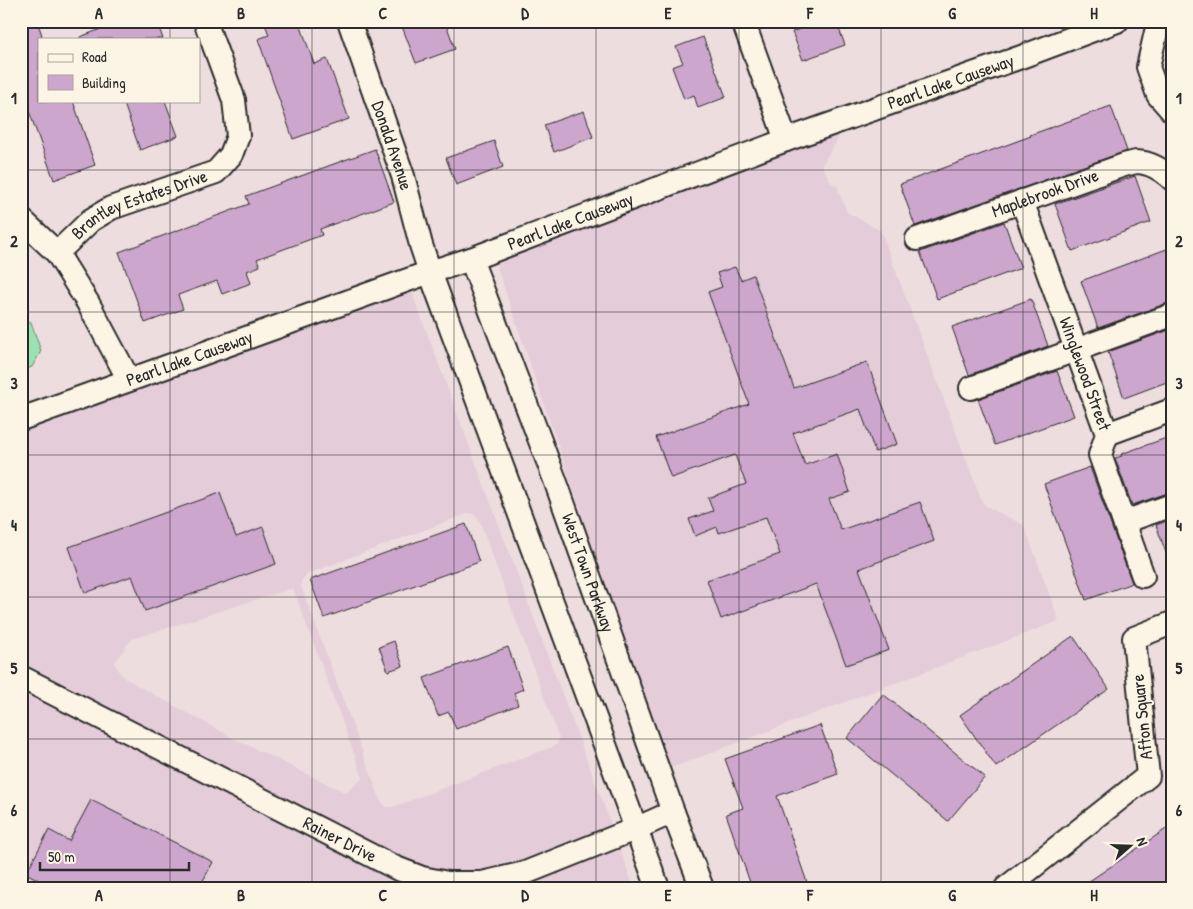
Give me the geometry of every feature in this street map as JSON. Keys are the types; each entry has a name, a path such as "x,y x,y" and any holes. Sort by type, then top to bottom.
{"street":[{"name":"Brantley Estates Drive","path":"56,253 90,220 110,208 216,172 231,155 238,136 234,100 205,21"},
{"name":"Donald Avenue","path":"348,21 403,176 430,272"},
{"path":"743,21 786,140"},
{"name":"Pearl Lake Causeway","path":"21,419 471,259 786,140 1117,21"},
{"path":"1160,33 1148,67 1158,95 1172,111"},
{"name":"Maplebrook Drive","path":"917,239 1124,165 1137,162 1153,166 1172,179"},
{"name":"Winglewood Street","path":"1022,201 1107,434 1100,455 1143,576"},
{"name":"Brantley Estates Drive","path":"21,219 56,253 88,303 129,380"},
{"name":"West Town Parkway","path":"471,259 555,480 673,812 702,888"},
{"path":"430,272 658,888"},
{"path":"971,388 1172,315"},
{"path":"1107,434 1172,410"},
{"path":"1124,522 1172,505"},
{"name":"Afton Square","path":"1006,888 1148,776 1134,638 1172,623"},
{"name":"Rainer Drive","path":"21,677 387,864 422,878 448,883 482,883 525,873 636,829 673,812"}],"shaded area":[{"path":"838,132 839,137 822,165 831,183 837,186 847,212 881,231 982,502 986,506 1024,525 1059,621 671,768 632,661 495,261"},
{"path":"411,290 612,827 522,863 482,873 450,872 426,868 401,858 21,665 21,430","holes":["469,513 479,519 559,738 557,744 552,747 393,807 387,807 381,802 301,586 301,581 307,574","293,588 363,778 346,793 231,737 124,678 114,663 132,639"]},
{"path":"21,689 418,888 21,888"},
{"path":"619,846 634,888 507,888"}],"green space":[{"path":"21,318 31,322 41,351 32,367 21,371"}],"building":[{"path":"21,21 37,21 42,35 38,38 38,102 73,102 95,165 54,180 21,89"},
{"path":"122,21 157,21 163,38 80,38"},
{"path":"264,21 299,21 314,64 327,59 349,119 293,139 258,39 269,35"},
{"path":"400,21 445,21 455,49 416,63"},
{"path":"820,21 836,21 845,45 803,60 792,32"},
{"path":"703,37 726,97 698,108 694,95 684,99 672,67 683,63 676,47"},
{"path":"123,102 165,102 178,136 140,150"},
{"path":"1111,106 1127,151 915,226 900,184"},
{"path":"584,111 593,137 554,152 544,125"},
{"path":"494,141 503,167 456,185 446,158"},
{"path":"375,149 394,202 320,229 322,235 257,259 260,266 247,271 251,283 222,294 217,281 178,295 183,309 145,323 119,252 249,204 246,196"},
{"path":"1135,176 1151,222 1072,251 1055,204"},
{"path":"1004,222 1021,268 937,299 920,252"},
{"path":"1172,247 1172,302 1098,328 1081,281"},
{"path":"735,267 741,280 753,275 794,388 867,362 897,444 875,452 860,409 793,433 805,465 837,454 850,492 829,499 841,530 920,502 934,541 859,569 889,650 846,665 816,584 721,619 707,580 780,554 766,517 719,533 717,527 695,536 689,519 713,511 708,498 746,484 735,455 671,478 656,437 749,404 708,292 722,287 717,273"},
{"path":"1031,299 1048,346 969,375 952,327"},
{"path":"1172,329 1172,380 1124,398 1108,352"},
{"path":"1057,371 1074,416 995,445 978,399"},
{"path":"1172,436 1172,492 1132,505 1115,458 1122,456 1121,454"},
{"path":"1090,467 1132,583 1086,600 1044,484"},
{"path":"220,493 236,537 263,527 276,564 145,611 132,576 85,593 69,547"},
{"path":"1172,519 1172,564 1170,564 1156,525"},
{"path":"466,524 479,562 324,618 310,580"},
{"path":"1073,636 1109,689 996,767 960,715"},
{"path":"394,641 403,666 388,671 379,647"},
{"path":"508,647 523,689 514,693 518,705 456,729 449,712 438,716 424,678"},
{"path":"883,694 985,777 948,821 847,738"},
{"path":"820,725 838,774 777,796 809,888 752,888 726,814 743,808 725,759"},
{"path":"91,800 213,862 199,888 53,888 26,873 49,830 69,841"},
{"path":"1172,825 1172,888 1079,888"}]}
